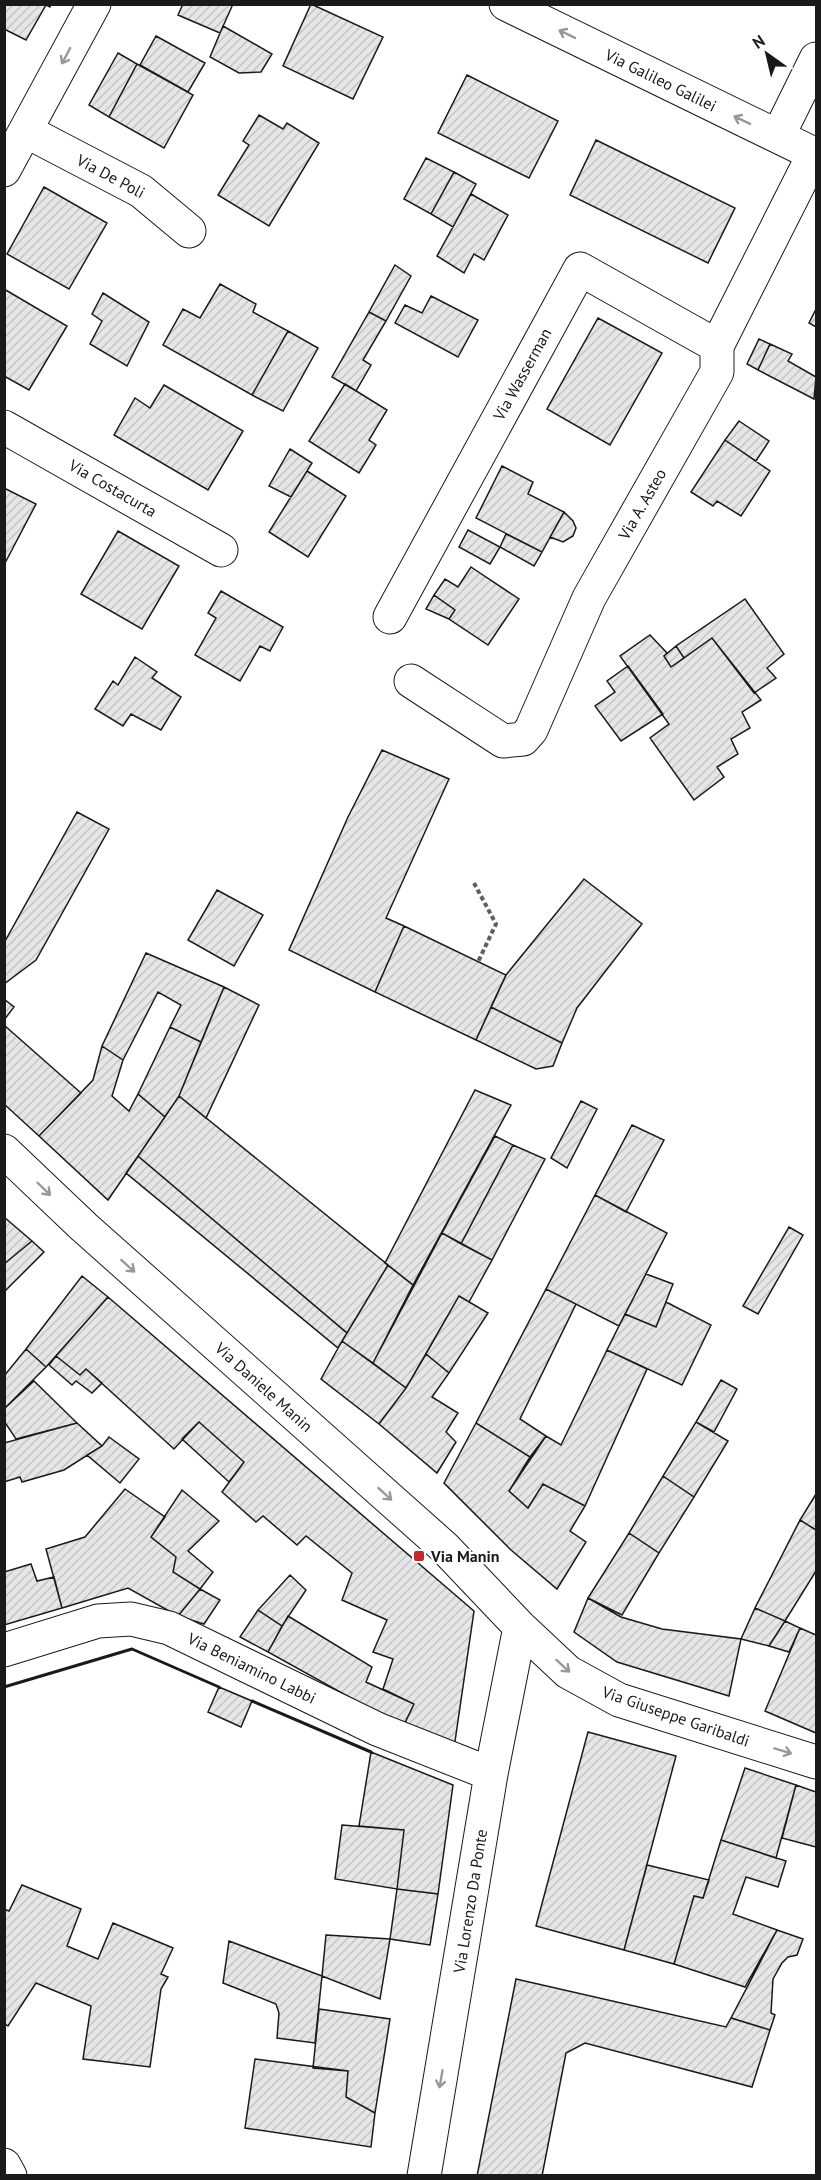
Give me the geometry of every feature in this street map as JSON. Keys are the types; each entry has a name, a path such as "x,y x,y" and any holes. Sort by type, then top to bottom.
{"street":[{"path":"13,148 94,4"},
{"name":"Via Galileo Galilei","path":"506,4 815,154"},
{"path":"778,136 816,59"},
{"name":"Via De Poli","path":"13,148 141,191 189,231"},
{"name":"Via A. Asteo","path":"411,681 503,741 523,739 531,730 589,598 717,372 717,346 815,154"},
{"name":"Via Wasserman","path":"390,617 580,269 717,346"},
{"name":"Via Costacurta","path":"4,427 221,550"},
{"name":"Via Daniele Manin","path":"4,1151 84,1227 446,1548 520,1627"},
{"name":"Via Beniamino Labbi","path":"4,1650 98,1621 131,1619 169,1628 377,1729 491,1774"},
{"name":"Via Giuseppe Garibaldi","path":"520,1627 568,1672 619,1700 816,1762"},
{"name":"Via Lorenzo Da Ponte","path":"424,2175 491,1774 520,1627"},
{"path":"4,2165 10,2175"}],"path":[{"path":"474,884 496,924 478,962"}],"building":[{"path":"4,4 51,4 50,7 46,5 26,40 4,29"},
{"path":"183,4 233,4 220,33 178,15"},
{"path":"311,4 383,37 353,99 283,66"},
{"path":"223,26 272,54 261,72 239,73 210,57"},
{"path":"156,36 205,63 188,92 140,65"},
{"path":"118,53 137,64 109,117 89,105"},
{"path":"137,64 193,95 164,148 109,117"},
{"path":"467,75 558,121 529,178 438,133"},
{"path":"259,115 283,129 287,123 319,143 269,226 218,195 249,145 243,141"},
{"path":"596,140 735,208 708,263 570,195"},
{"path":"426,158 454,172 431,214 404,199"},
{"path":"454,172 476,184 453,227 431,214"},
{"path":"44,187 107,223 69,289 7,254"},
{"path":"471,194 508,215 484,260 474,254 464,273 437,256"},
{"path":"395,265 411,276 386,321 369,312"},
{"path":"220,284 256,304 253,312 288,331 252,395 163,345 183,309 200,318"},
{"path":"4,289 67,326 29,390 4,376"},
{"path":"103,293 149,322 127,366 90,344 102,321 92,314"},
{"path":"431,296 478,320 458,357 395,323 405,305 422,313"},
{"path":"816,309 816,327 809,323"},
{"path":"369,312 386,321 363,360 371,365 356,391 332,377"},
{"path":"598,318 662,353 610,445 547,409"},
{"path":"288,331 318,348 283,411 252,395"},
{"path":"759,339 770,344 758,370 747,364"},
{"path":"770,344 792,354 788,361 816,377 814,399 758,370"},
{"path":"345,384 387,410 369,440 376,445 359,473 309,441"},
{"path":"164,385 243,431 208,490 114,435 135,398 150,408"},
{"path":"739,421 769,441 756,461 725,440"},
{"path":"725,440 770,471 741,516 717,501 713,506 691,492"},
{"path":"290,449 312,463 291,497 269,486"},
{"path":"502,466 533,482 528,494 564,512 542,552 476,518"},
{"path":"307,471 346,496 308,557 269,532"},
{"path":"4,488 36,504 4,565"},
{"path":"564,512 576,528 573,536 563,542 550,537"},
{"path":"468,530 500,547 490,564 459,547"},
{"path":"118,531 179,566 142,629 81,594"},
{"path":"506,534 542,552 534,566 500,547"},
{"path":"471,567 519,599 488,645 449,619 455,610 434,595 445,579 458,587"},
{"path":"221,591 283,627 270,651 260,646 240,681 195,655 216,618 208,613"},
{"path":"434,595 455,610 449,619 426,609"},
{"path":"745,599 784,654 767,668 776,678 754,693 712,638 684,658 676,646"},
{"path":"650,635 667,653 664,656 671,667 712,638 761,700 742,712 750,728 731,739 738,754 717,767 724,777 694,800 650,738 669,724 620,656"},
{"path":"676,646 684,658 671,667 664,656"},
{"path":"135,657 157,672 152,678 181,697 161,730 131,714 123,726 95,709 113,681 118,685"},
{"path":"628,666 663,714 621,741 595,706 615,692 607,681"},
{"path":"382,750 449,779 386,918 404,926 375,992 289,950 348,817"},
{"path":"77,812 109,829 36,960 4,984 4,943"},
{"path":"584,879 642,924 577,1008 562,1043 491,1007 506,975"},
{"path":"217,890 263,915 234,966 188,940"},
{"path":"404,926 506,975 476,1040 375,992"},
{"path":"146,953 224,987 201,1042 170,1027 181,1005 158,992 123,1060 102,1046"},
{"path":"224,987 259,1005 206,1118 179,1096"},
{"path":"4,999 14,1007 4,1020"},
{"path":"491,1007 562,1043 553,1066 536,1069 476,1040"},
{"path":"4,1025 81,1093 39,1136 4,1104"},
{"path":"170,1027 201,1042 179,1096 165,1117 138,1094"},
{"path":"102,1046 123,1060 112,1096 129,1111 138,1094 165,1117 108,1200 39,1136 93,1080"},
{"path":"475,1090 511,1105 413,1285 385,1263"},
{"path":"179,1096 388,1265 347,1333 138,1156"},
{"path":"581,1101 597,1109 567,1168 551,1158"},
{"path":"632,1125 664,1140 626,1212 595,1195"},
{"path":"495,1136 513,1145 461,1244 442,1233"},
{"path":"513,1145 545,1159 492,1260 461,1244"},
{"path":"138,1156 347,1333 338,1348 126,1173"},
{"path":"595,1195 667,1233 619,1326 546,1289"},
{"path":"4,1217 32,1241 4,1264"},
{"path":"789,1227 803,1235 758,1314 743,1306"},
{"path":"442,1233 492,1260 469,1302 459,1296 406,1388 373,1363"},
{"path":"32,1241 44,1252 4,1292 4,1264"},
{"path":"388,1265 413,1285 373,1363 342,1341"},
{"path":"646,1274 673,1284 656,1327 625,1314"},
{"path":"82,1276 108,1297 46,1367 26,1349"},
{"path":"546,1289 576,1304 520,1419 546,1436 530,1457 476,1423"},
{"path":"459,1296 488,1313 449,1373 426,1354"},
{"path":"108,1297 474,1611 453,1755 403,1727 414,1704 383,1689 393,1659 373,1652 387,1620 342,1600 352,1573 306,1536 297,1545 263,1516 256,1522 222,1492 244,1462 199,1422 174,1449 86,1369 80,1375 56,1356"},
{"path":"666,1302 711,1325 682,1385 607,1350 625,1314 656,1327"},
{"path":"342,1341 406,1388 379,1424 321,1379"},
{"path":"26,1349 46,1367 4,1409 4,1376"},
{"path":"607,1350 647,1369 585,1506 543,1484 528,1508 509,1491 546,1436 561,1445"},
{"path":"426,1354 449,1373 432,1397 458,1413 446,1432 456,1442 437,1473 379,1424 406,1388"},
{"path":"56,1356 80,1375 86,1369 102,1383 92,1393 76,1381 72,1385 49,1365"},
{"path":"721,1380 737,1389 714,1432 696,1422"},
{"path":"34,1381 77,1423 16,1439 4,1421 4,1409"},
{"path":"199,1422 244,1462 229,1482 182,1439"},
{"path":"696,1422 728,1441 694,1497 663,1476"},
{"path":"77,1423 102,1446 64,1470 22,1482 20,1477 4,1482 4,1443"},
{"path":"476,1423 530,1457 509,1491 528,1508 543,1484 585,1506 570,1531 586,1542 557,1589 511,1550 444,1483"},
{"path":"109,1437 139,1459 120,1483 87,1455 102,1446"},
{"path":"663,1476 694,1497 659,1553 629,1533"},
{"path":"125,1489 165,1517 151,1537 176,1557 173,1572 200,1589 178,1616 128,1588 62,1608 46,1549 85,1537"},
{"path":"182,1490 219,1521 188,1551 213,1572 200,1589 173,1572 176,1557 151,1537"},
{"path":"816,1494 816,1530 800,1520"},
{"path":"800,1520 816,1530 816,1571 785,1621 755,1608"},
{"path":"629,1533 659,1553 622,1615 588,1598"},
{"path":"31,1564 37,1581 54,1577 62,1608 4,1625 4,1572"},
{"path":"290,1575 306,1590 282,1626 258,1610"},
{"path":"200,1589 220,1600 204,1624 178,1616"},
{"path":"588,1598 621,1617 662,1629 741,1639 729,1696 617,1662 574,1632"},
{"path":"755,1608 785,1621 769,1646 741,1639"},
{"path":"258,1610 282,1626 268,1652 240,1637"},
{"path":"288,1616 372,1667 366,1682 414,1704 403,1727 268,1652"},
{"path":"785,1621 800,1628 789,1652 769,1646"},
{"path":"800,1628 816,1635 816,1733 765,1711"},
{"path":"219,1687 252,1701 241,1727 208,1712"},
{"path":"588,1732 676,1756 624,1950 536,1926"},
{"path":"371,1752 453,1785 438,1894 397,1889 404,1830 359,1826"},
{"path":"745,1768 796,1785 776,1858 721,1840"},
{"path":"796,1785 816,1792 816,1847 782,1838"},
{"path":"342,1825 404,1830 397,1889 335,1879"},
{"path":"721,1840 786,1861 778,1887 746,1877 733,1914 777,1930 745,1987 674,1964 694,1896 703,1898"},
{"path":"647,1865 709,1880 703,1898 694,1896 674,1964 624,1950"},
{"path":"22,1885 81,1909 67,1946 98,1959 113,1923 173,1948 161,1974 168,1977 161,1989 150,2067 83,2059 91,2006 36,1983 8,2026 4,2023 4,1909 9,1911"},
{"path":"397,1889 438,1894 430,1945 390,1939"},
{"path":"777,1930 803,1939 797,1955 788,1957 782,1963 773,1979 771,2013 775,2015 770,2030 731,2018"},
{"path":"326,1935 390,1939 380,1999 322,1976"},
{"path":"229,1941 322,1976 315,2043 277,2038 279,2013 276,2004 223,1983"},
{"path":"516,1979 726,2027 731,2018 770,2030 752,2087 585,2043 566,2053 542,2176 477,2176"},
{"path":"319,2009 390,2019 375,2113 346,2097 348,2071 313,2068"},
{"path":"255,2059 348,2071 346,2097 375,2113 371,2147 245,2128"}],"wall":[{"path":"4,1687 132,1649 219,1687"},
{"path":"252,1701 371,1752"}],"place":[{"name":"Via Manin","path":"419,1556"}]}
